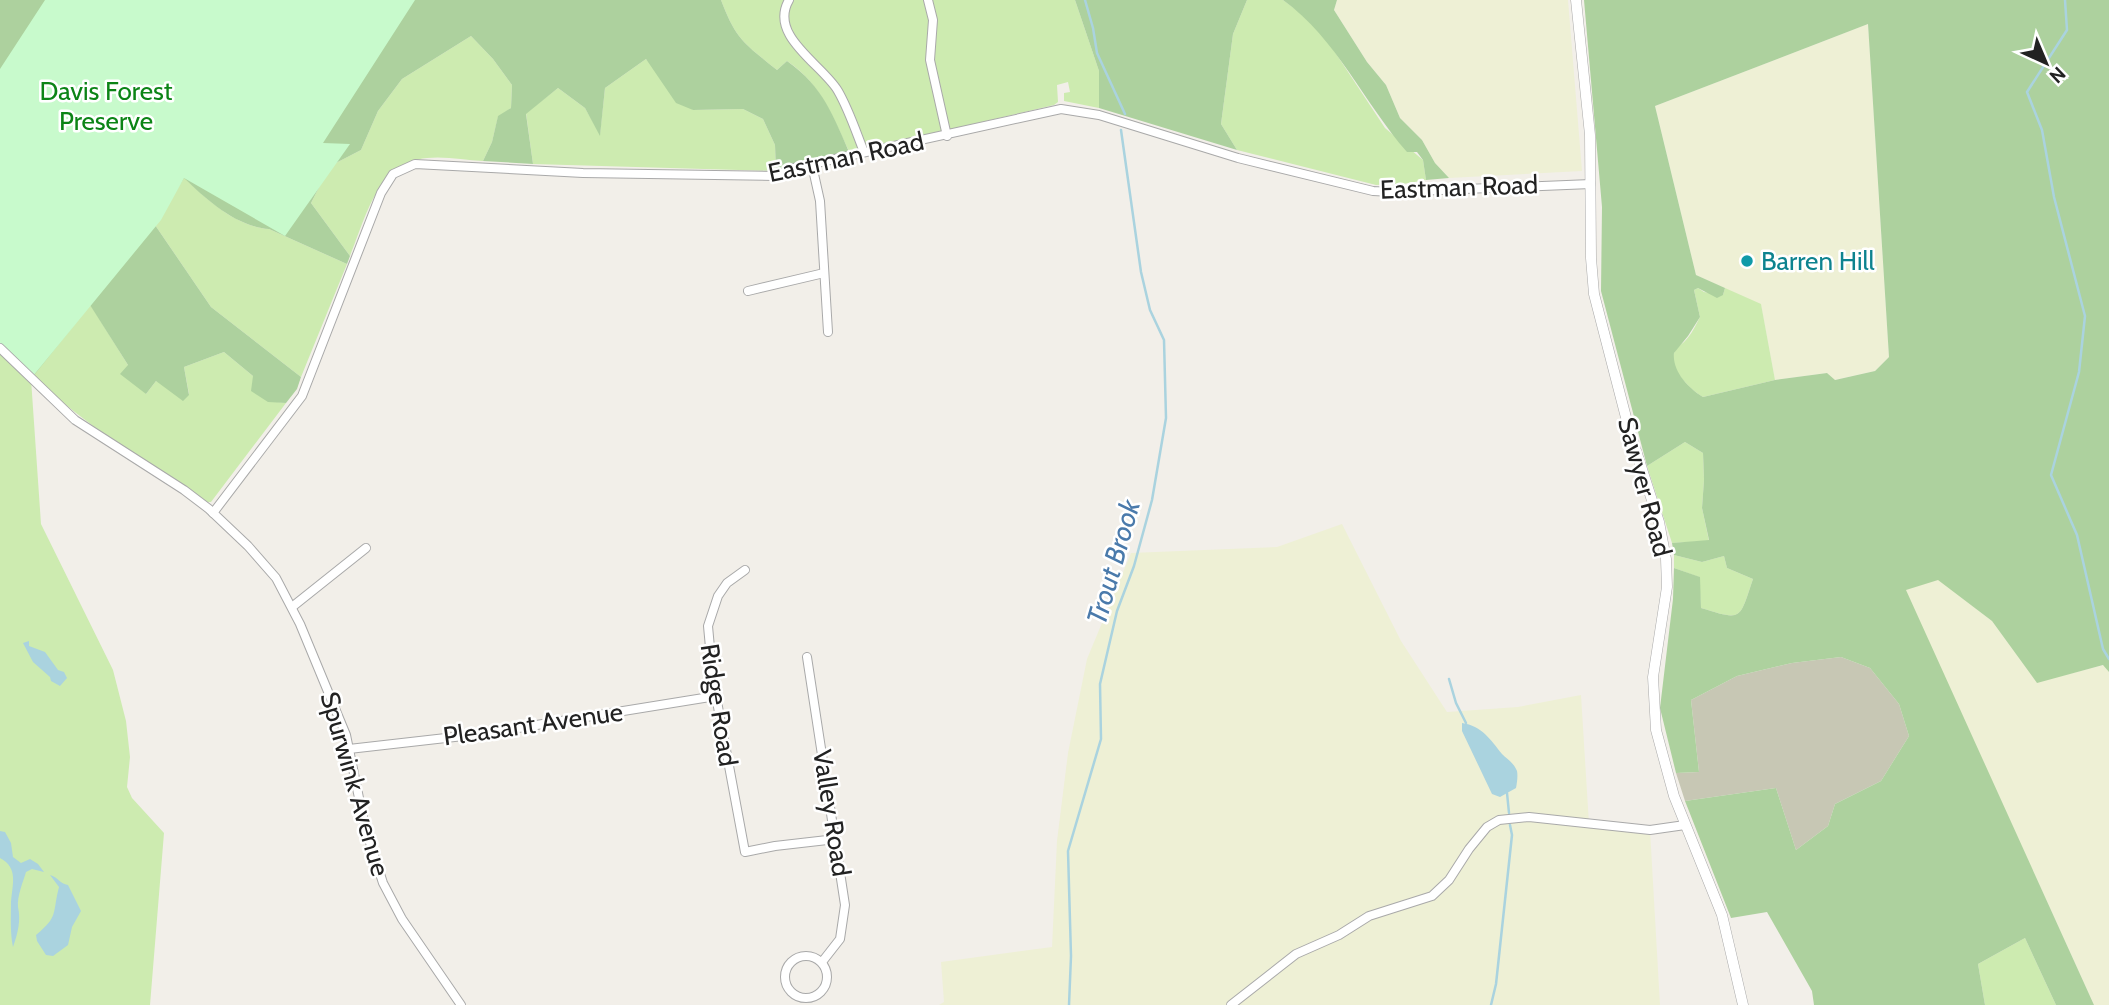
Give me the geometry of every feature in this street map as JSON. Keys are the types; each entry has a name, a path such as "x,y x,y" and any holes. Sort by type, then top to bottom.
{"street":[{"path":"928,0 933,20 930,60 947,136"},
{"name":"Sawyer Road","path":"1576,0 1590,135 1594,294 1629,429 1659,522 1666,559 1667,587 1657,644 1653,703 1660,749 1685,825 1722,915 1743,1005"},
{"path":"787,1 787,31 802,52 838,89 863,152"},
{"name":"Eastman Road","path":"213,513 302,396 375,206 388,180 400,170 415,164 583,173 775,176 793,168 1061,109 1099,115 1238,158 1373,191 1591,184"},
{"path":"812,165 820,201 828,332"},
{"path":"748,291 824,273"},
{"name":"Spurwink Avenue","path":"0,348 75,420 184,489 213,513 276,578 292,607 335,706 349,749 365,827 383,883 408,928 461,1005"},
{"path":"292,607 366,548"},
{"name":"Ridge Road","path":"745,569 727,583 714,603 709,618 708,635 716,696 745,852 836,839"},
{"name":"Valley Road","path":"807,657 845,905 843,932 822,962"},
{"name":"Pleasant Avenue","path":"349,749 481,734 716,696"},
{"path":"1231,1005 1296,954 1339,935 1369,916 1432,896 1449,880 1487,827 1499,820 1529,817 1650,830 1685,825"},
{"name":"Valley Road","path":"805,955 822,962 826,969 827,983 817,995 802,998 794,994 787,986 785,977 792,961 805,955"}],"shaded area":[{"path":"1337,0 1568,0 1582,171 1449,178 1435,163 1422,140 1400,118 1386,85 1367,62 1334,10"},
{"path":"1868,24 1889,357 1875,371 1834,380 1827,373 1775,380 1761,305 1696,275 1655,106"},
{"path":"1342,524 1401,641 1447,712 1518,707 1581,695 1589,824 1650,830 1660,1005 939,1005 944,1002 941,962 1052,947 1057,841 1068,753 1087,659 1131,553 1277,547"},
{"path":"1938,579 1992,621 2037,682 2104,665 2109,672 2109,1005 2094,1005 1905,590"},
{"path":"1841,657 1870,668 1899,704 1909,736 1881,781 1835,804 1828,826 1796,850 1776,788 1685,801 1676,773 1699,772 1691,700 1737,676 1792,663"}],"green space":[{"path":"0,0 721,0 737,33 749,47 777,70 787,61 810,81 826,103 851,156 776,171 775,145 763,119 743,109 693,110 676,103 646,59 605,88 600,136 585,108 558,88 526,114 533,164 483,161 492,142 498,116 511,108 512,85 493,59 471,36 402,79 378,111 361,150 330,166 311,203 350,256 347,264 269,229 233,217 212,203 184,178 155,225 211,307 301,377 297,389 286,403 268,402 251,391 253,376 224,352 184,367 189,395 183,401 156,381 146,394 120,374 128,365 90,305 31,379 0,348"},
{"name":"Davis Forest Preserve","path":"45,0 415,0 323,143 350,144 285,236 184,178 161,220 33,376 0,348 0,69"},
{"path":"721,0 1075,0 1099,71 1099,108 1064,101 1064,93 1070,92 1068,82 1057,85 1058,102 1054,105 850,153 825,102 809,80 787,61 777,70 749,47 737,33"},
{"path":"1075,0 1247,0 1233,34 1221,124 1237,150 1099,108 1099,71"},
{"path":"1247,0 1283,0 1325,37 1385,128 1423,160 1426,180 1376,185 1237,150 1221,124 1233,34"},
{"path":"1283,0 1337,0 1334,10 1367,62 1386,85 1400,118 1422,140 1435,163 1449,178 1426,180 1423,160 1417,152 1407,152 1335,52 1302,16"},
{"path":"1584,0 2109,0 2109,672 2103,665 2037,683 1992,621 1938,580 1906,590 2094,1005 2056,1005 2025,938 1978,964 1985,1005 1814,1005 1812,991 1767,912 1731,918 1685,801 1776,788 1796,850 1828,826 1835,804 1881,781 1909,736 1899,704 1870,668 1841,657 1792,663 1737,676 1691,700 1699,772 1676,773 1660,708 1674,568 1700,577 1701,608 1725,615 1737,614 1741,610 1753,579 1727,568 1724,556 1702,562 1674,555 1672,543 1709,540 1702,508 1703,453 1685,442 1647,466 1601,291 1602,207","holes":["1868,24 1889,357 1875,371 1835,380 1827,373 1775,380 1703,397 1687,384 1678,372 1674,353 1700,317 1694,290 1698,288 1717,298 1723,295 1725,288 1696,275 1655,106"]},
{"path":"471,36 493,59 512,85 511,108 498,117 492,142 483,161 427,158 410,162 396,170 376,194 350,256 311,203 330,166 361,150 378,111 402,79"},
{"path":"646,59 693,110 743,109 763,119 775,145 776,171 533,164 526,113 558,88 585,108 600,134 605,88"},
{"path":"184,177 212,203 233,217 269,229 347,264 301,377 211,307 155,225"},
{"path":"1698,288 1704,292 1723,295 1725,288 1761,304 1775,380 1703,397 1682,378 1674,366 1674,353 1689,336 1700,317 1694,290"},
{"path":"90,304 146,394 156,381 189,394 184,367 224,352 253,376 268,401 286,403 211,502 205,502 116,443 33,376"},
{"path":"0,348 31,379 41,524 113,670 126,721 130,757 127,787 132,798 164,833 150,1005 0,1005"},
{"path":"1685,442 1703,453 1702,508 1709,541 1672,543 1647,466"},
{"path":"1674,555 1702,562 1724,556 1727,568 1753,579 1745,603 1738,614 1725,615 1701,608 1699,577 1674,568"},
{"path":"2025,938 2056,1005 1985,1005 1978,964"}],"water":[{"path":"29,641 29,646 45,652 58,670 64,672 67,678 60,686 51,681 33,662 23,643"},
{"path":"1462,723 1480,730 1512,763 1517,771 1516,788 1500,797 1492,794 1462,731"},
{"path":"0,831 5,832 11,843 13,857 21,863 30,859 44,872 32,869 26,872 18,898 18,932 13,947 13,877 10,867 0,858"},
{"path":"50,875 68,885 81,911 72,927 68,945 53,956 46,955 36,935 52,919 55,909 59,887"}],"waterway":[{"name":"Trout Brook","path":"1085,0 1097,53 1125,114"},
{"path":"2065,0 2067,30 2027,92 2042,130 2054,197 2085,316 2079,372 2051,475 2077,535 2103,649 2109,659"},
{"name":"Trout Brook","path":"1069,1005 1071,956 1068,851 1101,739 1100,684 1117,611 1134,566 1152,500 1166,418 1164,340 1150,310 1141,272 1121,130"},
{"path":"1449,679 1456,703 1466,723"},
{"path":"1507,793 1509,813"},
{"path":"1491,1005 1496,984 1512,835 1510,825"}],"place":[{"name":"Barren Hill","path":"1747,261"}]}
